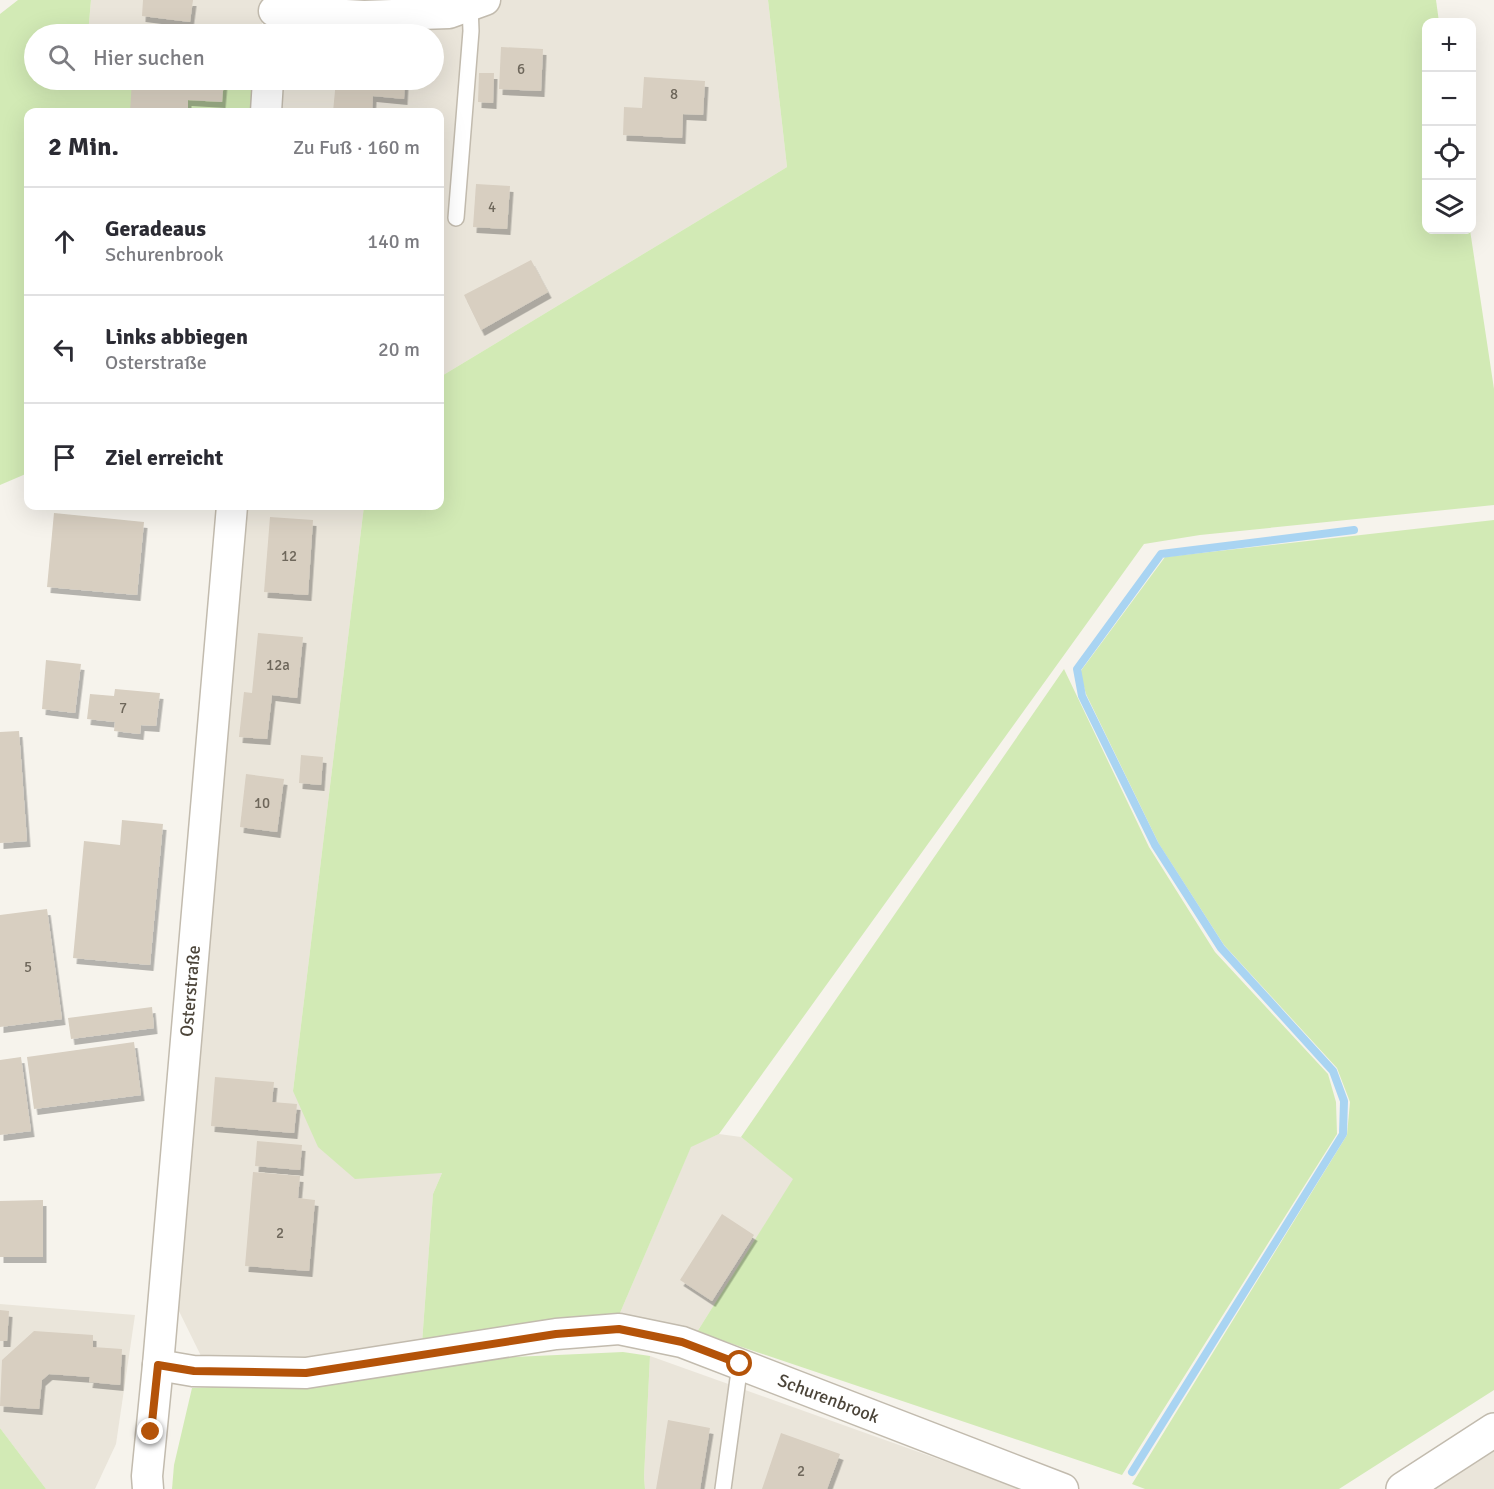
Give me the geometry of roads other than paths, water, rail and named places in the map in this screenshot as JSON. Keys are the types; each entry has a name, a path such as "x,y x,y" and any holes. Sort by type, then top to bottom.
{"street":[{"path":"274,15 364,16 449,13 477,3"},
{"path":"266,108 267,90"},
{"name":"Osterstraße","path":"143,1485 158,1365 232,510"},
{"name":"Schurenbrook","path":"158,1365 194,1371 306,1373 556,1334 619,1329 682,1342 1064,1489"},
{"path":"1403,1489 1494,1430"}],"lane":[{"path":"456,218 471,32 477,3"},
{"path":"723,1489 740,1364"}],"waterway":[{"path":"1132,1472 1343,1134 1344,1101 1333,1071 1221,948 1155,845 1082,696 1077,669 1161,554 1354,530"}]}
